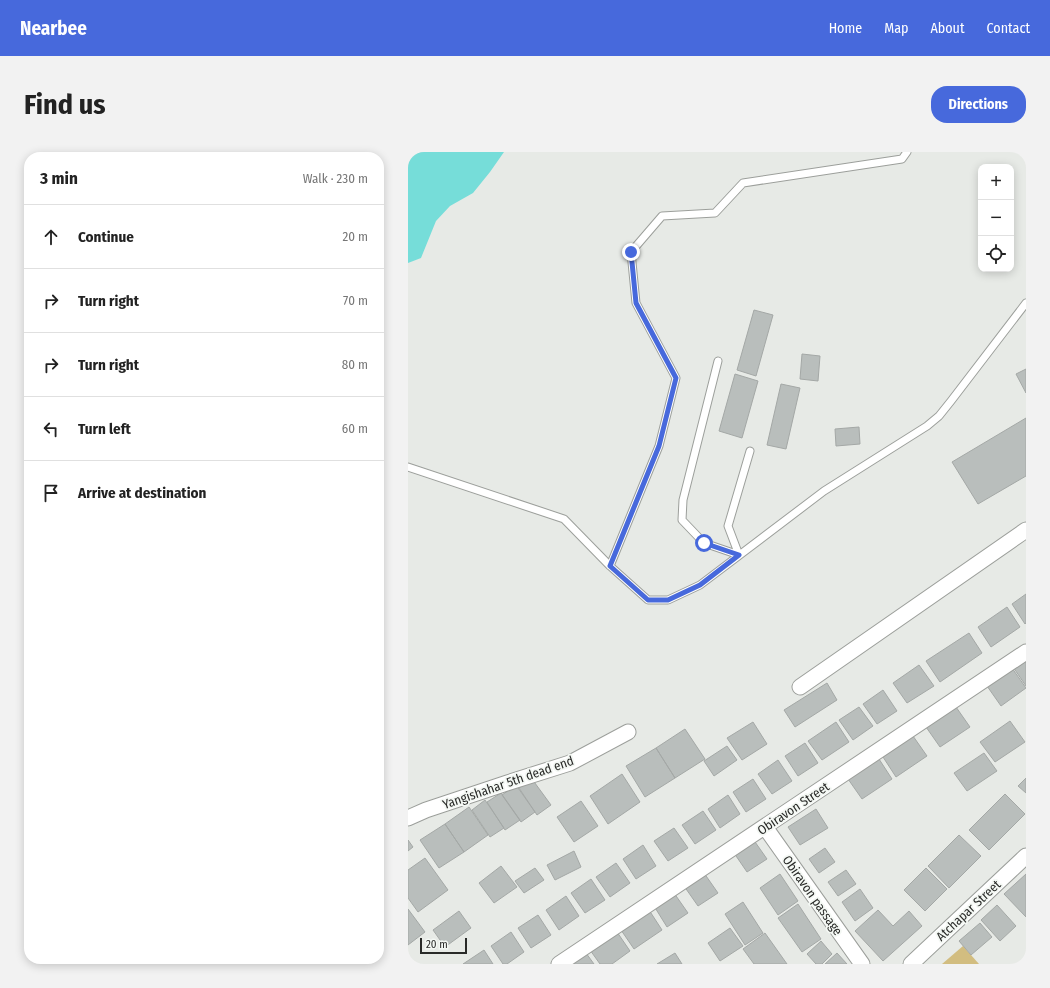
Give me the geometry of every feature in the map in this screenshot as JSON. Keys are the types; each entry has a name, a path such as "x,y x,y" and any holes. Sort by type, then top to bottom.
{"street":[{"path":"800,687 1026,530"},
{"name":"Obiravon Street","path":"559,964 1026,652"},
{"name":"Yangishahar 5th dead end","path":"408,818 426,810 570,763 628,732"},
{"name":"Obiravon passage","path":"765,827 862,964"},
{"name":"Atchapar Street","path":"911,964 1026,856"}],"lane":[{"path":"610,566 659,446 676,378 636,303 631,252 662,216 715,213 743,182 902,159 906,152"},
{"path":"408,467 564,519 610,566 648,600 668,600 700,585 824,491 927,426 939,416 1026,303"},
{"path":"718,361 683,500 682,520 704,543 739,555"},
{"path":"739,555 728,526 750,451"}],"shaded area":[{"path":"963,946 979,964 942,964"}],"water":[{"path":"408,152 504,152 473,193 450,206 436,221 421,258 408,263"}],"building":[{"path":"754,310 773,315 756,376 737,370"},
{"path":"802,354 820,356 818,381 800,379"},
{"path":"1026,369 1026,393 1016,374"},
{"path":"735,374 758,381 742,438 719,431"},
{"path":"781,384 800,388 786,449 767,445"},
{"path":"1026,418 1026,476 978,504 952,462"},
{"path":"859,427 860,444 836,446 835,429"},
{"path":"1026,594 1026,623 1025,624 1012,604"},
{"path":"1007,607 1020,627 991,647 978,627"},
{"path":"969,633 982,653 940,682 926,661"},
{"path":"1026,659 1026,686 1013,667"},
{"path":"919,665 934,686 907,703 893,683"},
{"path":"1012,668 1026,688 1001,706 987,686"},
{"path":"827,683 837,700 795,727 784,710"},
{"path":"883,690 897,711 877,724 863,704"},
{"path":"859,707 873,726 853,740 839,720"},
{"path":"956,707 970,727 940,747 926,727"},
{"path":"1010,721 1025,742 995,762 980,742"},
{"path":"753,722 767,744 742,760 727,738"},
{"path":"836,722 849,742 822,760 808,741"},
{"path":"685,729 705,759 675,778 656,748"},
{"path":"913,736 927,756 896,777 883,757"},
{"path":"805,743 818,763 798,776 785,756"},
{"path":"727,746 737,760 714,776 704,761"},
{"path":"656,748 675,778 645,797 626,766"},
{"path":"984,753 997,771 967,791 954,773"},
{"path":"879,759 892,779 862,799 848,779"},
{"path":"778,760 792,781 772,794 758,774"},
{"path":"622,774 640,802 608,824 590,796"},
{"path":"1026,778 1026,793 1018,786"},
{"path":"532,779 551,805 537,815 519,788"},
{"path":"753,779 766,799 746,812 733,792"},
{"path":"516,785 535,812 521,822 502,795"},
{"path":"501,793 520,820 505,830 487,802"},
{"path":"1005,794 1025,814 989,850 969,830"},
{"path":"728,795 740,814 720,828 708,809"},
{"path":"485,800 504,828 490,837 472,810"},
{"path":"581,801 598,826 574,842 557,817"},
{"path":"469,807 488,835 464,852 445,824"},
{"path":"816,809 828,828 800,845 788,827"},
{"path":"703,811 716,830 695,844 682,825"},
{"path":"445,824 464,852 439,868 420,840"},
{"path":"674,828 688,848 668,861 654,841"},
{"path":"959,835 981,856 949,888 928,866"},
{"path":"753,839 767,859 747,872 734,853"},
{"path":"408,840 413,847 408,851"},
{"path":"643,845 656,866 636,879 623,859"},
{"path":"825,848 835,862 819,873 809,859"},
{"path":"574,851 581,867 555,880 547,865"},
{"path":"425,858 448,890 418,912 408,898 408,870"},
{"path":"616,863 630,883 610,897 596,877"},
{"path":"501,866 517,887 494,903 479,883"},
{"path":"535,868 544,880 524,893 515,881"},
{"path":"926,868 947,889 925,911 904,890"},
{"path":"846,870 856,884 838,896 828,882"},
{"path":"704,873 718,893 698,906 684,886"},
{"path":"780,874 798,901 778,915 760,888"},
{"path":"1026,874 1026,917 1004,894"},
{"path":"591,879 605,900 585,913 571,893"},
{"path":"860,889 873,908 855,921 842,902"},
{"path":"674,893 688,913 667,927 654,906"},
{"path":"566,896 579,916 559,930 546,910"},
{"path":"743,902 763,933 745,945 725,914"},
{"path":"798,904 821,939 802,952 778,918"},
{"path":"997,905 1016,926 1000,941 981,920"},
{"path":"408,909 425,932 408,945"},
{"path":"649,910 662,930 634,949 621,930"},
{"path":"878,910 893,926 909,911 922,926 883,961 855,931"},
{"path":"459,911 471,928 445,947 433,930"},
{"path":"538,915 551,935 531,948 518,928"},
{"path":"980,923 992,937 971,955 959,941"},
{"path":"730,928 743,946 720,961 708,943"},
{"path":"511,932 524,952 507,964 503,964 491,946"},
{"path":"617,932 630,951 612,964 600,964 590,950"},
{"path":"765,933 787,964 754,964 743,949"},
{"path":"821,941 832,954 822,964 816,964 807,954"},
{"path":"484,950 493,964 463,964"},
{"path":"586,953 594,964 569,964"},
{"path":"675,953 682,964 657,964"},
{"path":"837,953 847,964 825,964"}],"route":[{"path":"631,252 636,303 676,378 659,446 610,566 648,600 668,600 700,585 739,555 704,543"}]}
